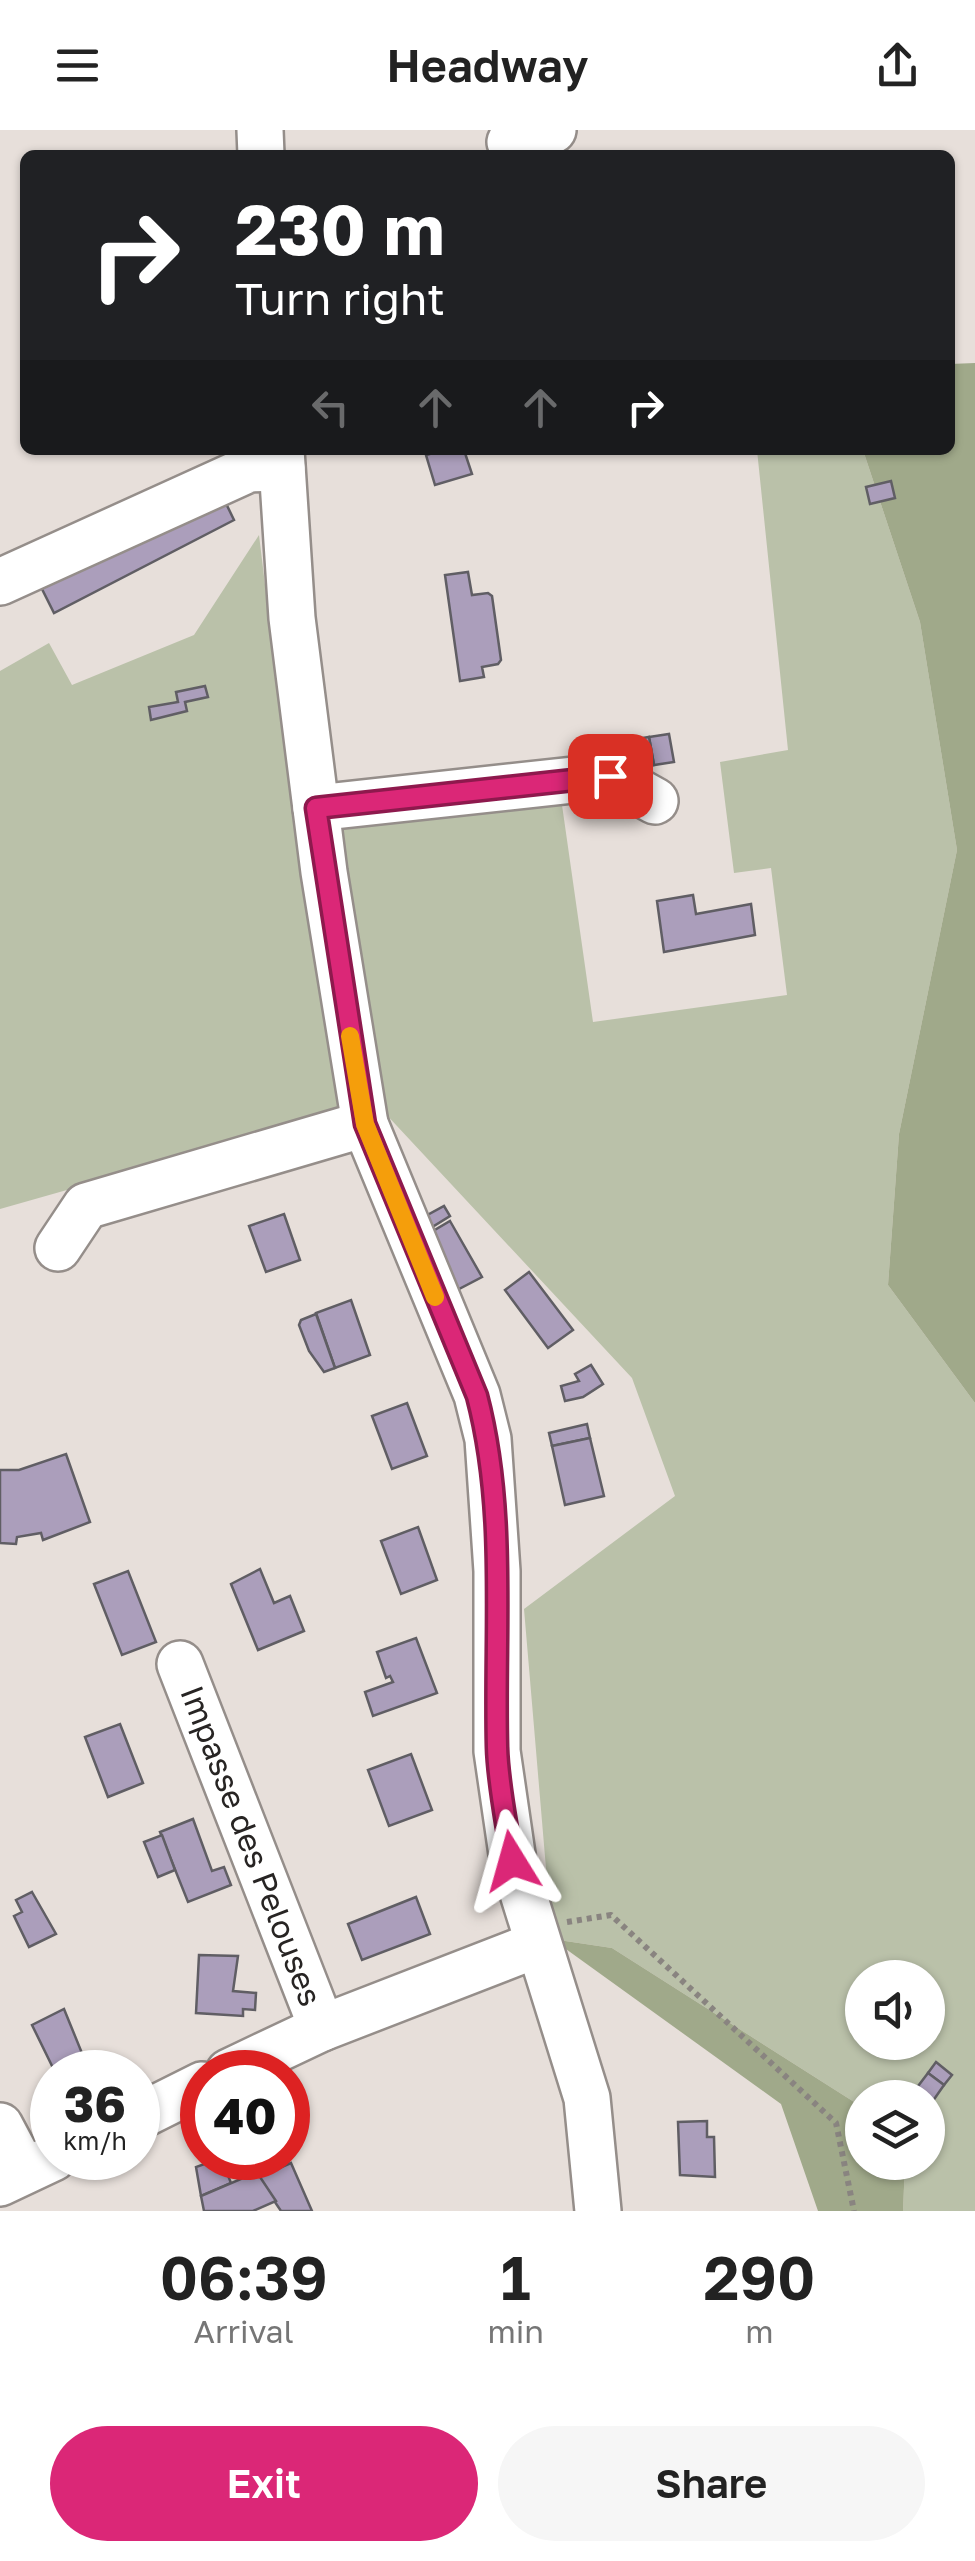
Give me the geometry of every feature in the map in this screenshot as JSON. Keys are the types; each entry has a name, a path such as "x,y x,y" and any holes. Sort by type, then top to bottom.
{"street":[{"path":"510,142 552,130"},
{"path":"0,582 281,459 292,618 316,808 365,1124 477,1396 488,1439 498,1571 497,1751 512,1861 587,2098 598,2211"},
{"path":"316,808 610,776 655,801"},
{"path":"58,1248 86,1206 365,1124"},
{"name":"Impasse des Pelouses","path":"180,1664 322,2028"},
{"path":"276,2050 322,2028 536,1945"},
{"path":"0,2126 26,2171"}],"path":[{"path":"522,1896 540,1891 550,1925 611,1916 836,2123 854,2211"}],"green space":[{"path":"975,363 975,1403 888,1285 899,1134 957,850 920,622 865,455 955,455 955,364"},
{"path":"758,455 865,455 920,622 957,850 899,1134 888,1285 975,1403 975,2211 903,2211 904,2180 945,2180 945,2080 845,2080 845,2096 612,1948 552,1939 524,1609 675,1496 632,1378 383,1111 339,814 560,791 593,1022 787,995 771,868 734,873 720,762 788,750"},
{"path":"259,535 294,824 341,1112 0,1209 0,671 49,643 72,685 194,635"},
{"path":"552,1939 612,1948 845,2096 845,2180 904,2180 903,2211 818,2211 781,2104"}],"building":[{"path":"426,455 466,455 472,474 435,485"},
{"path":"891,481 895,498 870,504 866,487"},
{"path":"220,491 234,520 54,613 37,579"},
{"path":"468,572 472,595 492,596 501,660 482,667 484,677 460,681 445,575"},
{"path":"205,686 208,697 185,702 187,711 151,720 149,707 178,702 176,692"},
{"path":"669,734 674,762 654,765 649,737"},
{"path":"649,737 654,765 630,769 624,741"},
{"path":"693,895 696,914 751,904 755,935 664,952 657,901"},
{"path":"444,1206 450,1216 429,1229 422,1218"},
{"path":"284,1214 300,1260 266,1272 249,1226"},
{"path":"450,1221 482,1277 457,1290 428,1234"},
{"path":"529,1272 573,1330 548,1348 505,1290"},
{"path":"351,1300 370,1355 335,1368 316,1313"},
{"path":"316,1314 335,1368 324,1372 309,1351 299,1325 301,1320"},
{"path":"591,1365 603,1384 583,1397 565,1401 561,1386 579,1381 575,1374"},
{"path":"407,1403 427,1456 392,1469 372,1416"},
{"path":"587,1424 590,1438 552,1446 549,1433"},
{"path":"590,1438 604,1496 565,1505 552,1446"},
{"path":"66,1454 90,1522 43,1540 41,1533 17,1537 16,1544 0,1543 0,1470 19,1470"},
{"path":"418,1527 437,1580 401,1594 381,1541"},
{"path":"260,1569 274,1603 290,1596 304,1631 258,1650 231,1584"},
{"path":"128,1571 156,1642 122,1655 94,1584"},
{"path":"416,1638 437,1693 373,1716 365,1692 393,1682 390,1676 386,1678 377,1652"},
{"path":"120,1724 143,1783 108,1797 85,1737"},
{"path":"411,1754 432,1810 389,1826 368,1770"},
{"path":"193,1819 212,1871 224,1867 231,1885 188,1902 160,1832"},
{"path":"162,1835 175,1870 158,1877 144,1842"},
{"path":"32,1892 56,1934 29,1947 14,1916 22,1912 16,1900"},
{"path":"416,1897 430,1934 362,1960 348,1924"},
{"path":"199,1955 238,1956 233,1991 256,1993 255,2010 243,2009 243,2016 196,2013"},
{"path":"64,2009 81,2050 44,2050 32,2025"},
{"path":"936,2062 952,2075 945,2084 945,2080 928,2073"},
{"path":"707,2121 707,2137 714,2137 715,2177 680,2175 678,2122"},
{"path":"198,2180 230,2180 231,2183 201,2196"},
{"path":"239,2180 262,2180 276,2201 253,2211 204,2211 201,2196"},
{"path":"260,2180 298,2180 312,2211 281,2211"}],"slow traffic":[{"path":"350,1036 365,1124 435,1297"}],"route":[{"path":"512,1861 497,1751 498,1571 488,1439 477,1396 365,1124 316,808 610,776"}]}
